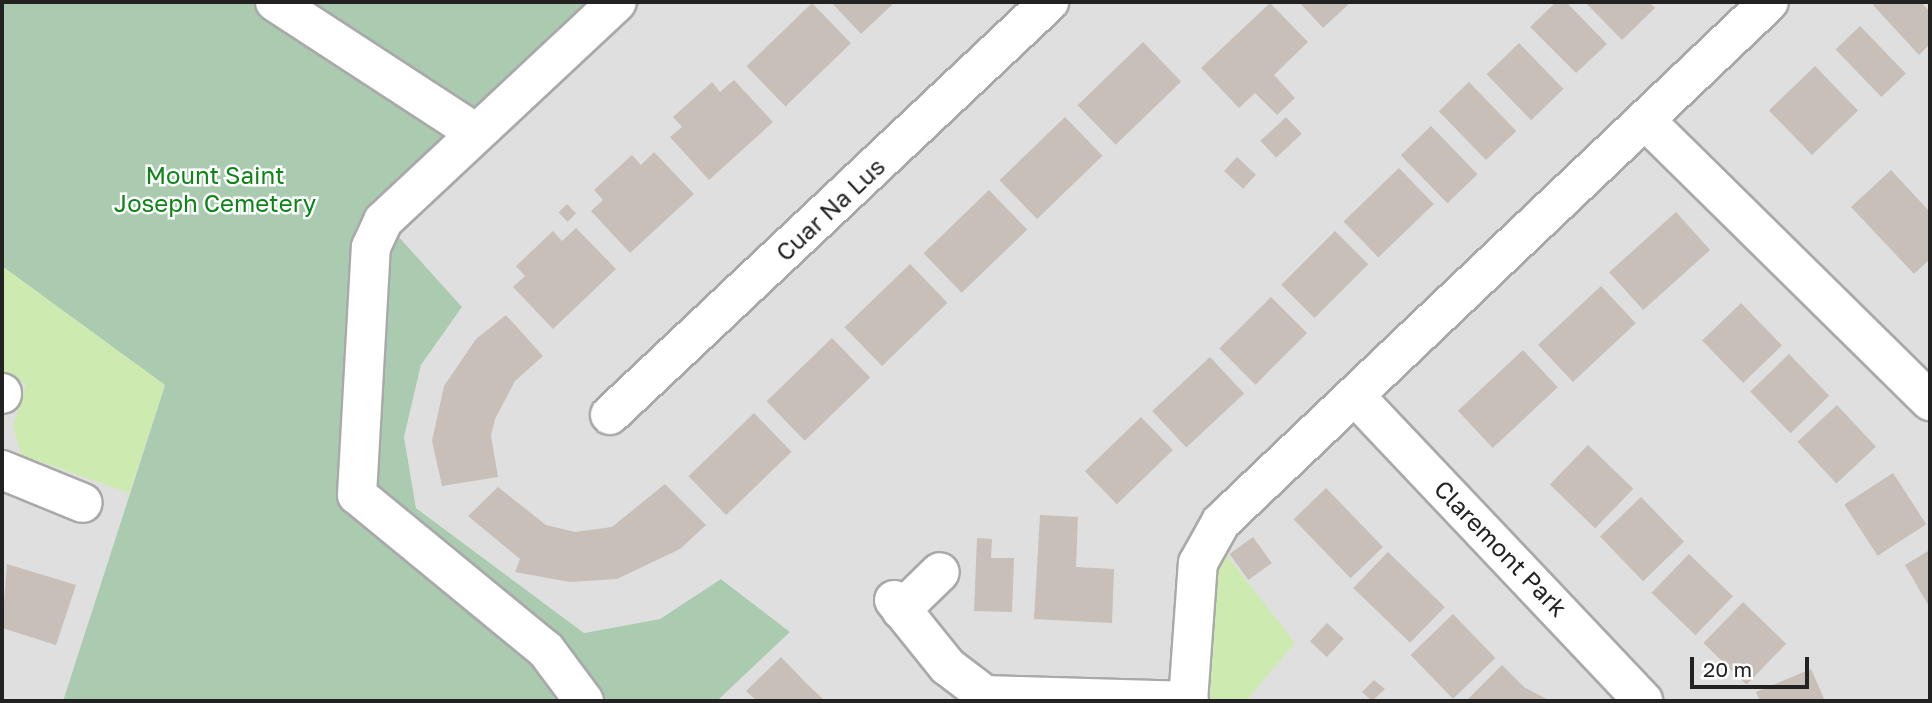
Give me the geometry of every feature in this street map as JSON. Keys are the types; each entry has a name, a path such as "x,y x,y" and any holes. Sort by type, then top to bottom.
{"street":[{"path":"275,2 476,133"},
{"path":"584,701 546,650 357,495 371,247 383,221 617,2"},
{"name":"Cuar Na Lus","path":"610,415 1049,2"},
{"path":"940,572 897,605 947,666 985,695 1188,701 1194,595 1208,540 1221,522 1356,397 1769,2"},
{"path":"1646,121 1930,401"},
{"name":"Claremont Park","path":"1356,397 1643,701"},
{"path":"2,470 83,503"}],"shaded area":[{"path":"642,2 1930,2 1930,701 717,701 790,632 722,579 660,619 584,633 416,508 404,437 421,365 462,307 398,236"},
{"path":"2,266 165,385 63,701 2,701"}],"green space":[{"name":"Mount Saint Joseph Cemetery","path":"2,2 642,2 398,236 462,307 421,365 404,437 416,508 584,633 660,619 721,579 790,632 717,701 63,701 165,385 2,266"},
{"path":"2,266 165,385 129,493 21,455 13,426 26,384 2,373"},
{"path":"1225,553 1295,643 1246,701 1205,701 1211,576"}],"building":[{"path":"831,2 895,2 861,34"},
{"path":"1299,2 1351,2 1323,28"},
{"path":"1556,2 1566,2 1607,44 1576,73 1530,27"},
{"path":"1585,2 1649,2 1655,8 1622,40"},
{"path":"1877,2 1921,2 1930,12 1930,44 1919,55 1873,5"},
{"path":"812,3 851,43 785,106 747,66"},
{"path":"1270,3 1308,42 1274,75 1295,98 1277,115 1255,93 1239,108 1201,68"},
{"path":"1860,26 1906,73 1881,97 1836,50"},
{"path":"1143,42 1181,82 1116,145 1078,105"},
{"path":"1519,43 1563,89 1531,120 1487,74"},
{"path":"1815,66 1858,111 1812,155 1769,110"},
{"path":"734,80 773,122 709,180 670,137 682,127 673,117 712,82 720,92"},
{"path":"1469,82 1516,131 1486,160 1439,111"},
{"path":"1065,117 1103,156 1037,219 1000,180"},
{"path":"1286,117 1302,134 1276,158 1260,141"},
{"path":"1431,126 1478,174 1447,203 1401,155"},
{"path":"654,152 694,194 630,253 591,211 603,200 594,190 632,155 641,165"},
{"path":"1237,157 1256,175 1243,189 1224,171"},
{"path":"1399,168 1434,204 1378,257 1344,221"},
{"path":"1891,170 1930,212 1930,259 1914,274 1851,207"},
{"path":"989,190 1027,230 962,293 924,253"},
{"path":"567,204 576,213 568,222 559,212"},
{"path":"1676,212 1710,250 1643,310 1609,272"},
{"path":"576,228 616,269 553,329 513,287 525,276 516,266 553,231 562,241"},
{"path":"1335,231 1368,264 1314,318 1281,285"},
{"path":"910,264 948,303 882,366 845,327"},
{"path":"1601,286 1636,323 1573,382 1538,345"},
{"path":"1271,297 1307,333 1255,385 1219,349"},
{"path":"1741,303 1782,345 1743,383 1702,341"},
{"path":"506,315 543,356 515,381 495,419 491,436 498,477 442,486 432,441 444,386 476,339"},
{"path":"832,338 870,378 805,441 767,401"},
{"path":"1523,350 1558,387 1493,448 1458,411"},
{"path":"1789,354 1829,396 1790,433 1750,392"},
{"path":"1210,357 1244,394 1186,447 1152,411"},
{"path":"1837,405 1876,447 1836,484 1798,442"},
{"path":"754,413 792,452 726,515 689,476"},
{"path":"1141,417 1173,450 1117,504 1085,471"},
{"path":"1588,445 1633,489 1595,528 1550,485"},
{"path":"1893,473 1926,524 1878,556 1844,505"},
{"path":"665,484 706,525 680,549 617,579 570,582 515,572 520,559 468,516 498,487 546,525 575,532 612,527"},
{"path":"1326,488 1383,547 1351,578 1294,519"},
{"path":"1641,497 1684,542 1643,581 1600,537"},
{"path":"1040,515 1078,517 1076,567 1114,569 1112,623 1034,619"},
{"path":"1253,537 1272,563 1248,580 1230,554"},
{"path":"977,538 992,539 991,558 1014,558 1012,612 974,611"},
{"path":"1930,550 1930,608 1905,565"},
{"path":"1388,552 1445,607 1410,643 1353,588"},
{"path":"1689,554 1733,596 1695,635 1651,593"},
{"path":"7,564 76,585 56,645 2,628"},
{"path":"1743,602 1786,644 1747,685 1703,643"},
{"path":"1453,614 1495,658 1453,699 1411,655"},
{"path":"1327,623 1344,639 1327,657 1310,641"},
{"path":"781,657 825,701 757,701 746,691"},
{"path":"1502,665 1524,687 1550,701 1466,701"},
{"path":"1811,669 1825,701 1760,701 1756,692"},
{"path":"1374,680 1385,689 1372,701 1362,692"}]}
